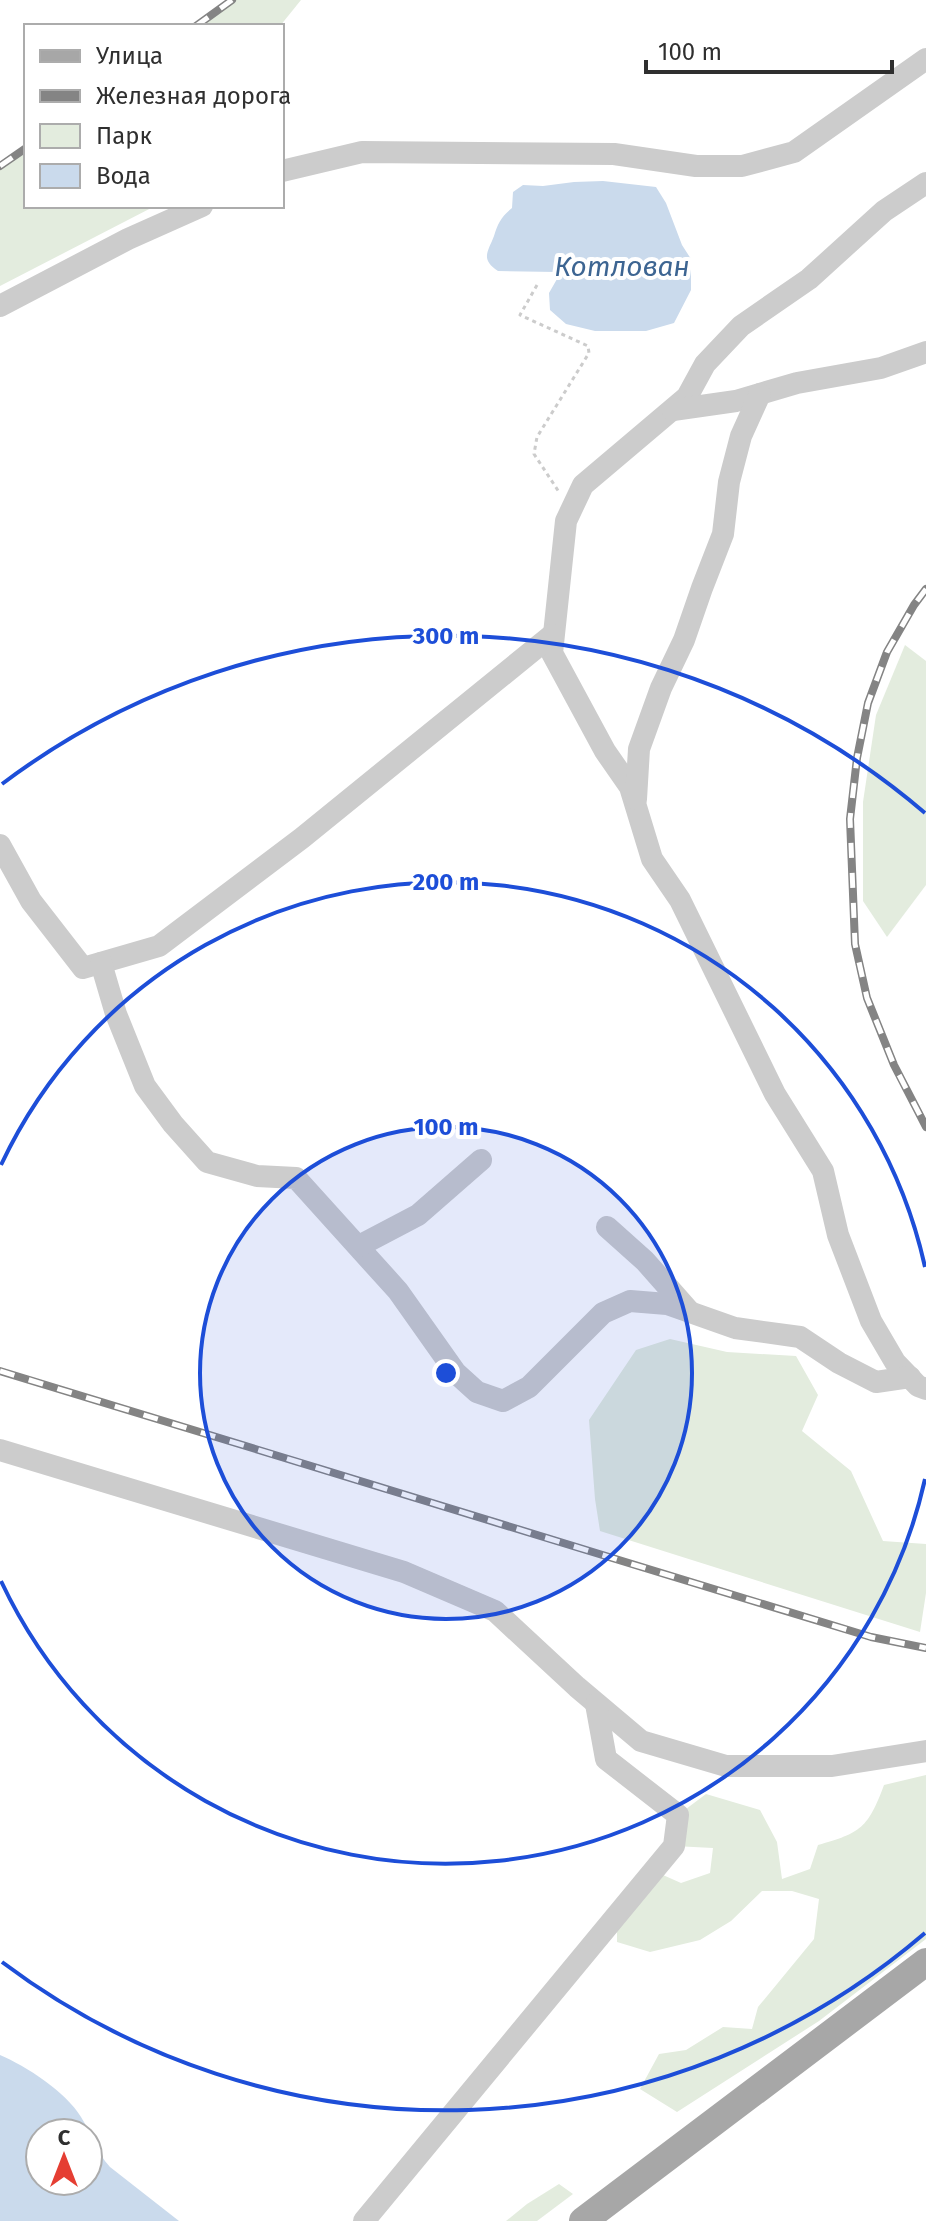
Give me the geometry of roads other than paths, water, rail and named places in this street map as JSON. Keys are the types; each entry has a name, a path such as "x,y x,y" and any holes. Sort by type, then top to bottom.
{"main road":[{"path":"583,2221 926,1962"}],"street":[{"path":"284,171 362,152 614,154 696,166 742,166 794,152 926,59"},
{"path":"918,1383 895,1362 871,1321 838,1235 823,1171 775,1094 680,900 652,859 630,787 605,751 552,653 552,635 566,521 583,485 687,397 705,364 741,326 809,279 884,211 926,183"},
{"path":"0,306 128,239 198,208"},
{"path":"671,410 736,401 797,383 881,368 926,352"},
{"path":"635,806 639,749 723,534 729,482 741,436 760,394"},
{"path":"0,845 31,901 83,968 159,946 302,838 552,635"},
{"path":"101,963 116,1014 145,1086 173,1124 207,1162 257,1176 296,1178 398,1291 456,1373 477,1392 503,1401 529,1387 603,1313 630,1301 667,1304 735,1328 800,1337 839,1363 876,1382 918,1383"},
{"path":"359,1246 418,1215 481,1160"},
{"path":"607,1227 645,1261 691,1312"},
{"path":"0,1450 404,1572 482,1605 495,1611 641,1741 726,1766 832,1766 926,1751"},
{"path":"364,2221 674,1846 678,1815 606,1759 596,1704"}],"water":[{"name":"Котлован","path":"603,181 656,187 666,203 682,245 691,259 691,290 674,323 646,331 595,331 566,324 550,310 549,293 557,279 557,272 498,271 487,259 500,220 512,208 513,192 523,185"},
{"path":"0,2055 56,2089 81,2117 24,2117 24,2197 104,2197 104,2159 179,2221 0,2221"}],"railway":[{"path":"199,24 232,0"},
{"path":"0,166 24,149"},
{"path":"926,589 887,652 868,703 857,758 850,819 855,944 867,998 894,1065 926,1127"},
{"path":"0,1371 871,1637 926,1648"}]}
